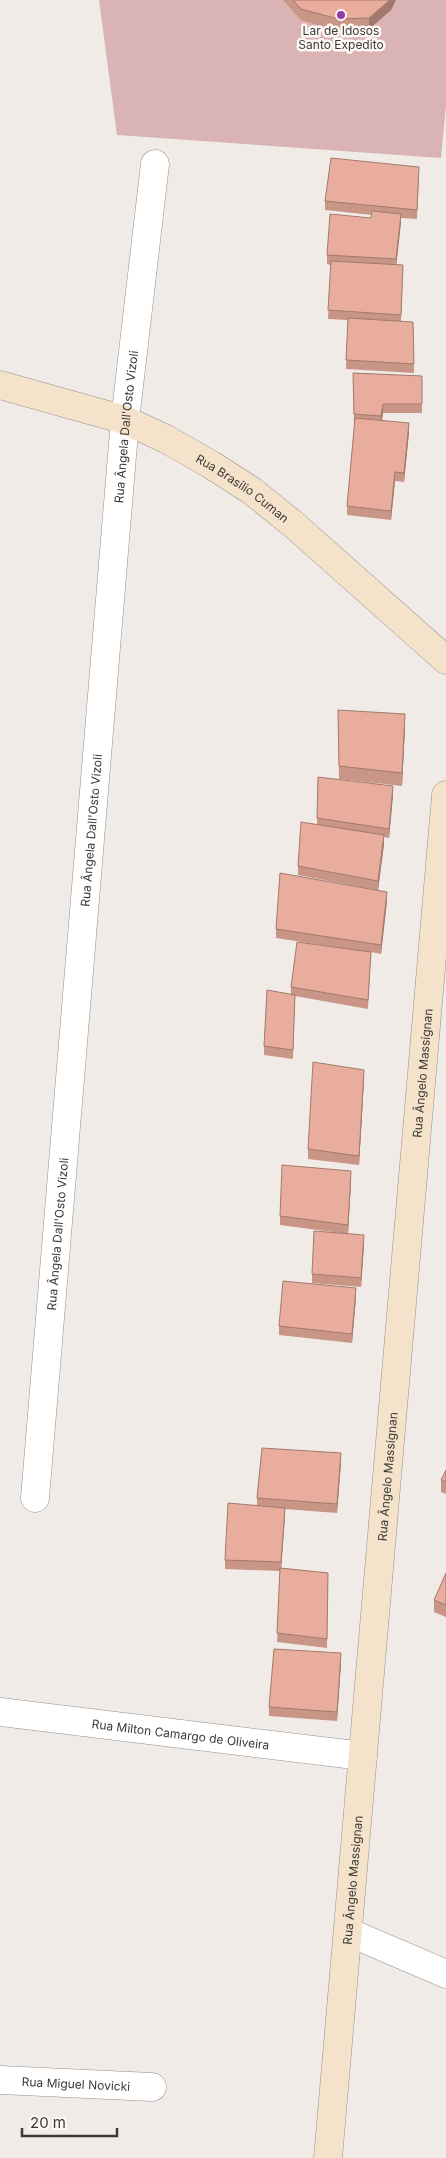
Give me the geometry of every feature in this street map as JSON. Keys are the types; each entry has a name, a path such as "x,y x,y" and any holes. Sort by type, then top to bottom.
{"street":[{"name":"Rua Ângela Dall'Osto Vizoli","path":"35,1498 125,420 155,164"},
{"name":"Rua Brasílio Cuman","path":"0,385 125,420 166,439 210,464 252,491 293,524 446,660"},
{"name":"Rua Ângelo Massignan","path":"328,2158 446,795"},
{"name":"Rua Milton Camargo de Oliveira","path":"0,1712 363,1756"},
{"path":"348,1932 446,1974"},
{"name":"Rua Miguel Novicki","path":"0,2080 152,2087"}],"shaded area":[{"path":"99,0 446,0 446,106 441,158 117,135"}],"building":[{"path":"293,0 390,0 369,18 338,19 301,9"},
{"path":"331,158 419,167 417,210 325,201"},
{"path":"372,211 401,214 396,259 327,255 330,214 371,218"},
{"path":"331,261 403,265 401,315 328,310"},
{"path":"348,318 413,322 414,364 346,360"},
{"path":"353,373 422,376 422,404 383,404 381,416 354,414"},
{"path":"355,418 409,423 404,473 395,472 391,511 347,506"},
{"path":"338,710 405,714 402,773 339,766"},
{"path":"318,777 393,786 389,829 317,818"},
{"path":"301,822 384,835 378,881 298,866"},
{"path":"280,873 387,892 381,945 276,929"},
{"path":"297,942 371,952 368,1000 291,987"},
{"path":"267,990 295,995 293,1050 264,1046"},
{"path":"313,1062 364,1070 359,1156 308,1149"},
{"path":"282,1165 351,1171 348,1225 280,1216"},
{"path":"314,1231 364,1235 361,1278 312,1274"},
{"path":"283,1281 356,1288 352,1334 279,1326"},
{"path":"262,1448 341,1453 337,1504 257,1498"},
{"path":"446,1470 446,1482 441,1480"},
{"path":"228,1503 285,1508 281,1562 225,1560"},
{"path":"280,1568 328,1573 327,1639 277,1633"},
{"path":"446,1573 446,1605 434,1600"},
{"path":"274,1649 341,1653 337,1712 269,1707"}],"place":[{"name":"Lar de Idosos Santo Expedito","path":"341,15"}]}
